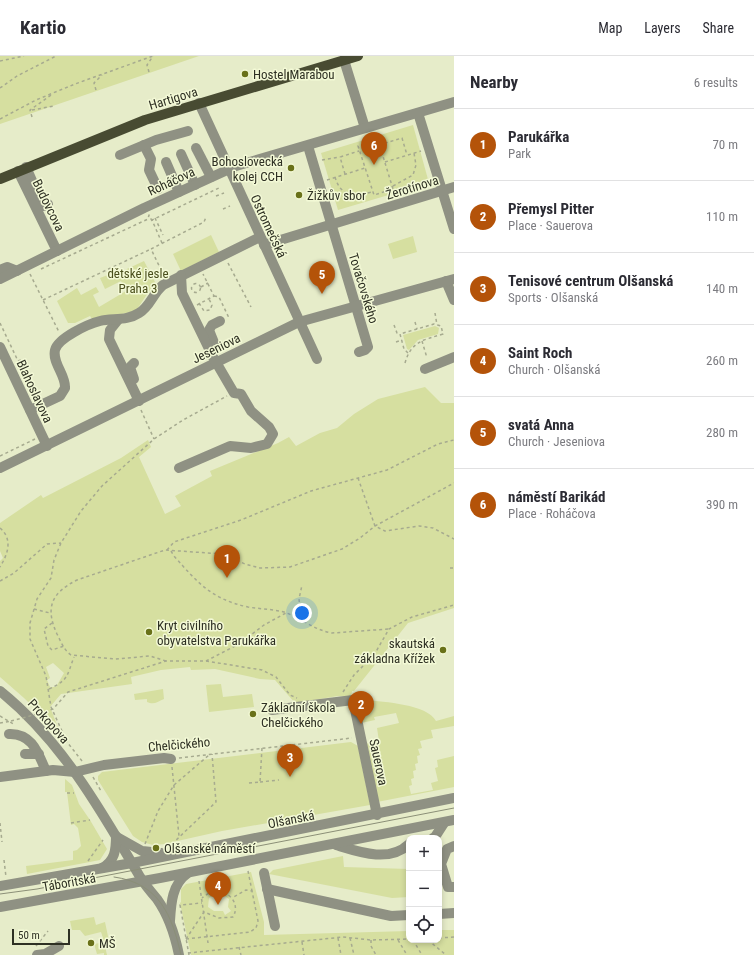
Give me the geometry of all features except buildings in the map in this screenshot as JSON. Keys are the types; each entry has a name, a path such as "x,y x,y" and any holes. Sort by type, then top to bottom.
{"main road":[{"name":"Hartigova","path":"0,179 145,120 358,56"}],"street":[{"path":"344,60 366,133"},
{"name":"Roháčova","path":"0,279 228,169 308,146 366,133 418,113 454,102"},
{"name":"Ostromečská","path":"199,103 228,169 317,359"},
{"path":"418,113 454,229"},
{"path":"120,155 144,145 188,131"},
{"path":"144,145 151,159 149,170 158,189"},
{"name":"Tovačovského","path":"308,146 368,347 359,352"},
{"path":"196,148 211,177"},
{"path":"181,154 195,185"},
{"path":"166,162 179,192"},
{"path":"22,169 43,206 48,204"},
{"name":"Budovcova","path":"22,169 57,251"},
{"name":"Žerotínova","path":"62,338 100,322 118,320 140,313 144,310 157,289 227,252 262,241 331,226 454,187"},
{"path":"0,270 7,267 17,271"},
{"path":"179,468 230,446 251,448 267,444 273,434 272,431 251,412 241,394 234,393 181,289 181,275"},
{"path":"450,280 454,300"},
{"name":"Jeseniova","path":"0,468 140,402 219,361 300,322 450,280"},
{"path":"118,320 110,330 109,339 140,402"},
{"path":"219,361 209,330 212,325 225,320"},
{"path":"30,410 60,396 65,388 64,376 55,359 57,345 62,338"},
{"name":"Blahoslavova","path":"0,347 10,365 47,446"},
{"path":"425,369 454,357"},
{"path":"134,363 131,365 130,370 140,402"},
{"name":"Prokopova","path":"0,691 20,708 75,772"},
{"name":"Sauerova","path":"272,710 353,700 377,815"},
{"path":"9,734 23,736 31,742 39,754 46,771"},
{"path":"25,754 39,754"},
{"name":"Chelčického","path":"0,777 60,770 75,772 111,764 164,758 171,759"},
{"path":"75,772 116,836 142,881 158,900 170,921 185,954"},
{"name":"Olšanská","path":"132,863 377,815 454,798"},
{"path":"437,835 449,822"},
{"path":"142,881 449,822"},
{"path":"116,836 142,851 178,854"},
{"path":"101,868 108,865 113,858 116,851 116,836"},
{"path":"334,845 369,856 402,850 406,847"},
{"path":"454,846 447,849 442,864 448,887 454,887"},
{"name":"Táboritská","path":"3,883 132,863"},
{"path":"170,921 174,889 179,881 191,872"},
{"path":"264,873 275,926"},
{"name":"Táboritská","path":"0,907 142,881"},
{"path":"267,889 391,916 406,915"},
{"path":"442,914 454,913"},
{"path":"40,953 59,946"}],"path":[{"path":"0,61 24,56"},
{"path":"0,88 17,76 56,56"},
{"path":"148,72 146,65 153,56"},
{"path":"0,119 54,93 153,56"},
{"path":"96,90 94,83 104,74"},
{"path":"30,110 54,93"},
{"path":"30,110 54,106"},
{"path":"30,110 32,116"},
{"path":"366,133 368,143"},
{"path":"379,145 402,138 407,155"},
{"path":"336,177 340,189 345,193 358,194 372,192 374,195 393,189 378,140 358,146 372,192"},
{"path":"321,160 340,157 359,151"},
{"path":"384,162 423,151"},
{"path":"392,186 413,175 416,165 414,153"},
{"path":"340,157 345,174"},
{"path":"327,180 365,168"},
{"path":"162,243 152,220 221,187"},
{"path":"216,196 224,193"},
{"path":"223,209 230,206"},
{"path":"166,208 168,212"},
{"path":"43,269 148,219 149,215 152,221"},
{"path":"43,300 204,222 206,216"},
{"path":"155,218 163,235"},
{"path":"151,249 166,279"},
{"path":"227,252 251,307"},
{"path":"200,266 214,296"},
{"path":"30,274 62,338"},
{"path":"201,286 195,284 192,289 193,291 198,292 201,286 208,283"},
{"path":"190,308 214,296 219,297 225,320"},
{"path":"199,303 204,311 210,310 212,305 209,298"},
{"path":"435,313 437,325"},
{"path":"415,322 417,329"},
{"path":"0,323 10,365 24,359"},
{"path":"400,334 434,324 441,326 444,334 418,342 408,352 405,363"},
{"path":"394,325 397,333 400,334 404,348 408,352"},
{"path":"396,342 402,340"},
{"path":"422,341 426,358"},
{"path":"67,742 53,709 46,676 32,643 30,622 39,596 51,578 54,560 61,543 81,511 102,486 154,439 183,420 234,393"},
{"path":"140,402 141,410 154,439"},
{"path":"0,456 32,440"},
{"path":"166,550 174,542 241,520 311,491 387,470 438,444 454,440"},
{"path":"358,478 375,526 385,531 418,526 432,528 454,539"},
{"path":"299,698 290,695 280,681 270,673 252,668 206,661 166,661 150,656 115,659 74,656 68,652 64,646 52,623 50,613 55,597 70,584 154,552 166,550 222,554 257,568 286,568 342,549 360,538 375,526 454,483"},
{"path":"0,528 6,533 8,555 0,567"},
{"path":"450,537 454,535"},
{"path":"0,581 14,573 47,544 61,543"},
{"path":"171,551 203,587 215,596 247,606 286,613 322,631 332,633 389,629 412,617 454,605"},
{"path":"300,608 299,599 302,585"},
{"path":"34,608 50,613"},
{"path":"206,661 239,644 264,626 286,613"},
{"path":"52,623 44,629 48,646 56,650 64,646"},
{"path":"342,694 354,674 374,655 389,629"},
{"path":"49,689 62,683 68,675 74,656"},
{"path":"0,723 45,712 53,709 68,692 166,661"},
{"path":"0,716 11,721"},
{"path":"48,724 67,742 88,769 102,791"},
{"name":"Chelčického","path":"171,759 361,737"},
{"path":"260,782 262,748"},
{"path":"144,847 158,811 174,785 211,755"},
{"path":"172,844 216,802 211,755"},
{"path":"171,759 179,836"},
{"path":"248,783 279,780"},
{"path":"67,793 74,792"},
{"path":"71,823 90,820"},
{"path":"0,823 2,842"},
{"path":"86,863 103,840"},
{"path":"3,883 4,860"},
{"path":"186,939 250,932 256,928 258,921 248,871"},
{"path":"199,881 208,943"},
{"path":"232,898 246,890 252,891"},
{"path":"202,898 212,892 221,891 228,894 236,904 236,912 233,917 219,918 204,912"},
{"path":"202,903 180,905 186,939 185,954 199,951 338,938 371,940 406,939"},
{"path":"186,939 204,912"},
{"path":"40,953 48,931"},
{"path":"442,938 454,937"},
{"path":"338,938 340,955"},
{"path":"350,938 354,955"},
{"path":"371,940 371,946 376,955"},
{"path":"398,940 407,955"},
{"path":"302,942 304,955"},
{"path":"415,943 422,955"},
{"path":"432,943 446,955"},
{"path":"239,947 241,955"},
{"path":"199,951 200,955"}],"green space":[{"path":"0,56 199,56 0,124"},
{"path":"413,125 429,183 338,210 321,153"},
{"path":"211,235 219,252 181,271 173,254"},
{"path":"413,236 417,252 393,259 388,244"},
{"name":"dětské jesle Praha 3","path":"144,261 155,282 136,311 93,320 90,316 75,323 68,323 57,301 77,288 81,295 96,287 99,292 93,295 99,307 126,291 121,281 105,289 100,278 113,273 114,275"},
{"path":"435,326 439,328 438,334 418,340 409,350 407,349 403,335"},
{"path":"425,387 441,403 454,403 454,608 408,623 354,691 352,691 351,697 338,696 295,703 275,680 260,679 215,669 191,670 190,667 161,670 131,677 132,684 61,694 50,707 59,730 58,731 0,677 0,561 3,558 0,551 0,523 41,495 43,498 121,458 148,440 151,447 139,457 165,514 181,506 175,496 212,476 210,471 289,437 296,446 320,433 337,428 354,414 378,399","holes":["53,663 64,673 56,687 50,687 47,680 50,678 46,667"]},
{"path":"221,684 223,697 252,694 254,707 209,712 206,685"},
{"path":"163,689 164,699 157,702 149,703 147,702 147,699 135,700 134,694"},
{"path":"366,700 415,707 431,715 436,721 454,716 454,726 431,730 433,738 420,741 422,748 418,749 420,755 417,756 418,763 415,764 416,770 413,771 414,778 411,779 412,785 409,786 411,794 433,790 431,783 438,781 435,768 438,767 437,760 454,756 454,787 377,802 365,744 379,741 377,728 399,723 396,713 374,717 375,720 361,723 356,702"},
{"path":"351,742 358,746 370,805 222,831 164,844 153,845 142,842 133,836 98,780 98,776 102,772"},
{"path":"65,779 72,785 79,804 107,849 100,860 27,874 26,866 73,860 73,851 77,850 81,846 78,828 74,824 71,825 67,792 65,792"},
{"path":"343,856 344,867 406,869 406,897 392,898 269,874 273,870"},
{"path":"251,872 264,922 264,935 406,931 406,943 442,943 442,930 454,930 454,955 191,955 180,903 181,889 186,884","holes":["216,894 223,895 229,899 228,907 231,911 225,915 223,911 214,911 208,907 209,898"]},
{"path":"94,917 96,925 105,922 109,941 104,942 107,955 104,955 104,953 97,954 94,944 100,943 99,939 103,938 101,932 85,936 80,930 72,930 70,921"}],"tram line":[{"path":"0,894 37,889 454,808"},
{"path":"114,877 129,880 142,886 153,894 161,903 168,914 181,955"}],"place":[{"name":"Hostel Marabou","path":"245,74"},
{"name":"náměstí Barikád","path":"374,165"},
{"name":"Bohoslovecká kolej CCH","path":"291,168"},
{"name":"Žižkův sbor","path":"299,195"},
{"name":"svatá Anna","path":"322,294"},
{"name":"Parukářka","path":"227,578"},
{"name":"Kryt civilního obyvatelstva Parukářka","path":"149,632"},
{"name":"skautská základna Křížek","path":"443,650"},
{"name":"Základní škola Chelčického","path":"253,714"},
{"name":"Přemysl Pitter","path":"361,724"},
{"name":"Tenisové centrum Olšanská","path":"290,777"},
{"name":"Olšanské náměstí","path":"156,848"},
{"name":"Saint Roch","path":"218,905"},
{"name":"MŠ","path":"91,943"}]}
